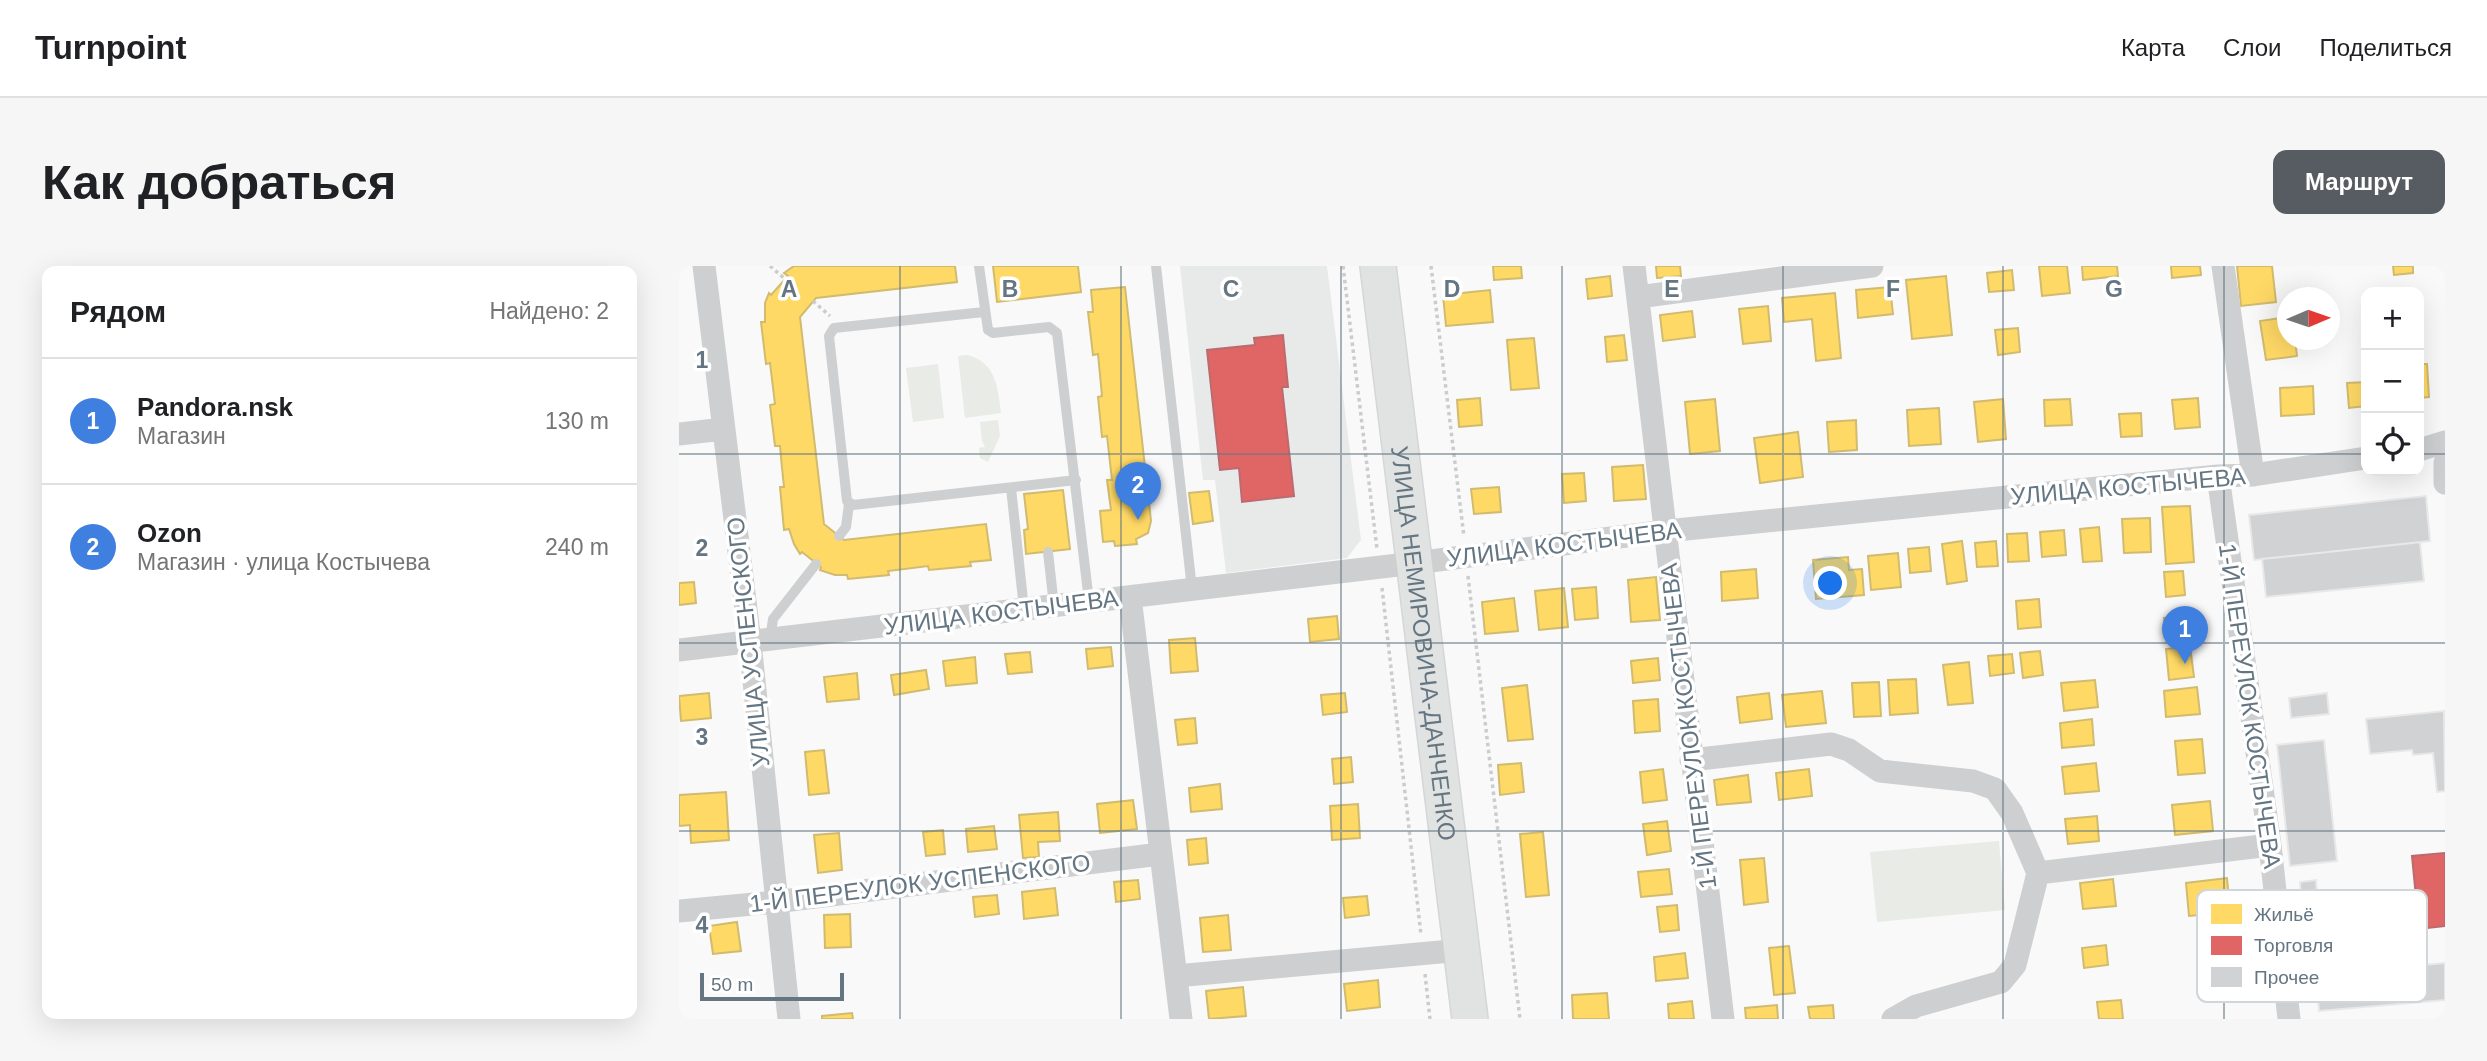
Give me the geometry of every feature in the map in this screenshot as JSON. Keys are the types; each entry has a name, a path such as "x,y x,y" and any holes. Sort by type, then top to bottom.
{"main road":[{"name":"УЛИЦА НЕМИРОВИЧА-ДАНЧЕНКО","path":"1378,266 1470,1019"}],"street":[{"name":"УЛИЦА УСПЕНСКОГО","path":"704,266 724,429 760,640 775,902 789,1019"},
{"name":"1-Й ПЕРЕУЛОК КОСТЫЧЕВА","path":"1634,266 1723,1019"},
{"path":"1638,297 1872,266"},
{"path":"2223,266 2253,475"},
{"path":"679,434 724,429"},
{"path":"2424,448 2445,442"},
{"name":"УЛИЦА КОСТЫЧЕВА","path":"679,649 1666,531 2218,476 2253,475 2361,459"},
{"path":"2445,463 2445,483"},
{"name":"1-Й ПЕРЕУЛОК КОСТЫЧЕВА","path":"2218,476 2275,890"},
{"path":"1130,597 1181,1019"},
{"path":"1691,760 1831,744 1849,750 1880,771 1972,781 1995,789 2013,813 2038,873 2015,965 2001,982 1916,1006 1892,1019"},
{"path":"2038,873 2270,845"},
{"name":"1-Й ПЕРЕУЛОК УСПЕНСКОГО","path":"679,911 775,902 1160,854"},
{"path":"1176,976 1462,950"}],"lane":[{"path":"979,266 986,326 993,333 1049,327 1057,333 1089,601"},
{"path":"1156,266 1192,589"},
{"path":"839,536 846,527 849,505 828,336 834,328 984,312"},
{"path":"849,505 1076,480"},
{"path":"1011,488 1024,609"},
{"path":"1048,552 1054,606"},
{"path":"760,640 816,564"}],"path":[{"path":"771,266 786,279"},
{"path":"1343,266 1430,1019"},
{"path":"1431,266 1520,1019"},
{"path":"813,302 830,316 834,328"}],"shaded area":[{"path":"1180,266 1327,266 1361,540 1347,558 1226,573 1215,480 1203,480"},
{"path":"958,356 977,358 990,370 997,386 1001,413 965,418"},
{"path":"938,364 944,418 913,422 906,368"},
{"path":"998,420 1000,436 988,462 980,458 979,448 985,447 980,422"},
{"path":"1999,841 2005,910 1877,922 1870,852"}],"building: Жильё":[{"path":"794,266 955,266 957,282 816,298 800,317 824,524 844,540 986,524 991,560 970,562 971,566 929,570 928,566 888,571 889,575 848,579 847,575 835,575 820,570 821,567 802,552 800,554 789,529 784,530 780,446 775,446 770,405 775,404 770,363 766,364 761,322 765,322 765,303 769,293 771,295 788,276 784,273"},
{"path":"993,266 1078,266 1081,292 997,302"},
{"path":"1493,266 1521,266 1522,278 1494,280"},
{"path":"1656,266 1680,266 1681,276 1657,278"},
{"path":"2039,266 2067,266 2070,293 2042,296"},
{"path":"2082,266 2117,266 2118,276 2083,280"},
{"path":"2171,266 2200,266 2201,275 2172,278"},
{"path":"2237,266 2272,266 2276,302 2241,306"},
{"path":"2393,266 2413,266 2413,273 2394,275"},
{"path":"2012,270 2014,290 1989,292 1987,273"},
{"path":"1610,276 1612,296 1588,299 1586,279"},
{"path":"1946,276 1952,335 1912,339 1906,280"},
{"path":"1125,287 1151,521 1148,533 1136,539 1137,544 1115,546 1114,541 1103,542 1100,511 1111,510 1107,480 1112,480 1107,436 1102,437 1098,354 1093,355 1088,312 1093,312 1091,290"},
{"path":"1890,287 1893,314 1858,318 1856,290"},
{"path":"1490,290 1493,322 1446,326 1443,295"},
{"path":"1835,293 1841,358 1816,361 1812,319 1784,322 1782,298"},
{"path":"1768,306 1771,341 1743,344 1739,309"},
{"path":"1692,311 1695,337 1663,341 1660,315"},
{"path":"2277,318 2277,350 2296,350 2297,356 2266,360 2260,321"},
{"path":"2018,328 2020,352 1998,355 1995,330"},
{"path":"1624,335 1627,360 1607,362 1605,337"},
{"path":"1534,338 1539,388 1511,390 1507,340"},
{"path":"2424,364 2427,364 2429,397 2424,398"},
{"path":"2361,382 2361,407 2349,408 2347,383"},
{"path":"2313,386 2314,414 2281,416 2280,388"},
{"path":"1480,398 1482,425 1459,427 1457,400"},
{"path":"2198,398 2200,427 2175,429 2172,400"},
{"path":"1715,399 1720,451 1690,454 1685,402"},
{"path":"2003,399 2006,439 1978,442 1974,402"},
{"path":"2070,399 2072,425 2045,426 2044,400"},
{"path":"1939,408 1941,444 1909,446 1907,410"},
{"path":"2141,413 2142,436 2121,437 2119,414"},
{"path":"1856,420 1857,450 1829,452 1827,422"},
{"path":"1798,432 1803,477 1760,483 1754,438"},
{"path":"1643,465 1646,499 1614,501 1612,467"},
{"path":"1584,473 1586,501 1564,503 1562,474"},
{"path":"1499,487 1501,512 1474,514 1471,489"},
{"path":"1063,490 1070,549 1026,554 1024,530 1028,529 1024,494"},
{"path":"1209,491 1213,521 1193,524 1189,493"},
{"path":"2190,506 2194,562 2166,564 2162,507"},
{"path":"2150,518 2151,552 2124,553 2122,519"},
{"path":"2099,527 2102,561 2083,562 2080,529"},
{"path":"2064,530 2066,555 2042,557 2040,532"},
{"path":"2027,533 2029,561 2008,562 2007,534"},
{"path":"1962,541 1967,581 1947,584 1942,544"},
{"path":"1996,541 1998,566 1977,567 1975,543"},
{"path":"1929,547 1931,571 1910,573 1908,549"},
{"path":"1898,553 1901,587 1871,590 1868,556"},
{"path":"1848,557 1849,570 1862,569 1864,595 1816,599 1813,560"},
{"path":"1756,569 1758,598 1722,601 1721,572"},
{"path":"2183,571 2185,595 2166,597 2164,572"},
{"path":"1656,577 1660,620 1631,622 1628,580"},
{"path":"694,582 696,603 679,605 679,583"},
{"path":"1596,587 1598,618 1575,620 1572,589"},
{"path":"1564,588 1568,627 1539,630 1535,591"},
{"path":"1514,598 1518,631 1485,634 1482,602"},
{"path":"2039,599 2041,627 2018,629 2016,601"},
{"path":"1337,616 1339,639 1310,642 1308,619"},
{"path":"2188,616 2190,635 2166,638 2164,618"},
{"path":"1195,638 1198,671 1171,673 1169,640"},
{"path":"2190,646 2194,677 2169,680 2166,649"},
{"path":"1111,647 1113,666 1088,669 1086,649"},
{"path":"2040,651 2043,675 2023,678 2020,653"},
{"path":"1030,652 1032,672 1008,674 1005,654"},
{"path":"2012,654 2014,673 1990,676 1988,656"},
{"path":"975,657 977,683 946,686 943,661"},
{"path":"1658,658 1660,680 1633,683 1631,661"},
{"path":"1969,662 1973,703 1948,705 1943,665"},
{"path":"926,670 929,689 894,695 891,675"},
{"path":"857,673 859,699 827,702 824,677"},
{"path":"1916,679 1918,713 1890,715 1888,680"},
{"path":"2095,680 2098,707 2064,711 2061,683"},
{"path":"1879,682 1881,716 1854,717 1852,683"},
{"path":"1527,685 1533,739 1508,741 1502,688"},
{"path":"2197,687 2200,714 2166,717 2164,691"},
{"path":"1822,691 1826,723 1786,727 1782,695"},
{"path":"709,693 711,718 681,721 679,696"},
{"path":"1345,693 1347,712 1323,715 1321,695"},
{"path":"1769,693 1772,719 1740,723 1737,697"},
{"path":"1658,699 1660,731 1635,733 1633,701"},
{"path":"1195,718 1197,743 1178,745 1175,720"},
{"path":"2092,719 2094,745 2062,748 2060,723"},
{"path":"2202,739 2205,773 2178,775 2175,741"},
{"path":"824,750 829,793 809,795 805,752"},
{"path":"1351,757 1353,782 1334,784 1332,759"},
{"path":"1521,763 1524,792 1500,795 1498,765"},
{"path":"2096,763 2099,791 2065,794 2062,767"},
{"path":"1663,769 1667,800 1643,803 1640,772"},
{"path":"1809,769 1812,796 1779,800 1776,773"},
{"path":"1748,775 1751,802 1717,805 1714,780"},
{"path":"1220,784 1222,809 1191,812 1189,788"},
{"path":"726,792 729,840 691,843 690,825 679,826 679,795"},
{"path":"1133,800 1137,829 1100,833 1097,804"},
{"path":"2210,801 2213,831 2175,835 2172,805"},
{"path":"1358,804 1360,838 1332,840 1330,806"},
{"path":"1058,812 1060,841 1038,842 1039,857 1023,858 1019,815"},
{"path":"2097,816 2099,841 2068,844 2065,819"},
{"path":"1667,821 1671,851 1647,855 1643,824"},
{"path":"994,826 997,849 968,852 966,829"},
{"path":"943,830 945,854 926,856 923,832"},
{"path":"1543,832 1549,895 1526,897 1520,834"},
{"path":"839,833 842,870 818,873 814,835"},
{"path":"1206,838 1208,863 1189,865 1187,840"},
{"path":"1764,858 1768,902 1744,905 1740,860"},
{"path":"1669,869 1672,894 1641,897 1638,872"},
{"path":"2227,878 2228,890 2197,890 2197,915 2189,916 2186,883"},
{"path":"2113,879 2116,906 2083,909 2080,883"},
{"path":"1138,880 1140,899 1116,902 1114,882"},
{"path":"1055,888 1058,915 1024,919 1022,892"},
{"path":"997,895 999,914 975,917 973,897"},
{"path":"1367,896 1369,915 1345,918 1343,898"},
{"path":"1677,905 1679,930 1660,932 1657,907"},
{"path":"850,914 851,947 825,948 824,915"},
{"path":"1228,915 1231,950 1203,952 1200,918"},
{"path":"737,922 741,951 713,954 709,926"},
{"path":"2106,945 2108,965 2084,968 2082,948"},
{"path":"1789,946 1795,993 1774,995 1769,948"},
{"path":"1685,953 1688,978 1656,981 1654,957"},
{"path":"1378,980 1380,1007 1347,1011 1344,984"},
{"path":"1243,987 1246,1016 1209,1019 1206,991"},
{"path":"1607,993 1609,1019 1573,1019 1572,995"},
{"path":"2121,1000 2123,1019 2099,1019 2097,1002"},
{"path":"1692,1001 1694,1019 1669,1019 1668,1004"},
{"path":"1777,1005 1778,1019 1746,1019 1745,1008"},
{"path":"1833,1005 1834,1019 1810,1019 1808,1007"},
{"path":"852,1013 853,1019 822,1019 822,1016"}],"building: Торговля":[{"path":"1283,335 1288,387 1282,387 1294,496 1242,502 1239,468 1220,470 1207,350 1255,345 1254,338"},
{"path":"2445,853 2445,926 2427,928 2427,890 2415,890 2412,856"}],"building: Прочее":[{"path":"2426,496 2430,541 2254,560 2249,515"},
{"path":"2420,542 2424,581 2266,597 2262,559"},
{"path":"2327,693 2329,714 2291,718 2289,698"},
{"path":"2444,711 2445,791 2437,792 2433,753 2413,755 2412,750 2370,754 2366,719"},
{"path":"2324,740 2337,861 2290,866 2277,745"},
{"path":"2316,880 2317,890 2301,890 2300,882"},
{"path":"2445,963 2445,1000 2427,1002 2427,965"},
{"path":"2318,1002 2422,1002 2319,1011"}],"place":[{"name":"Ozon","path":"1138,520"},
{"name":"Pandora.nsk","path":"2185,664"}]}
